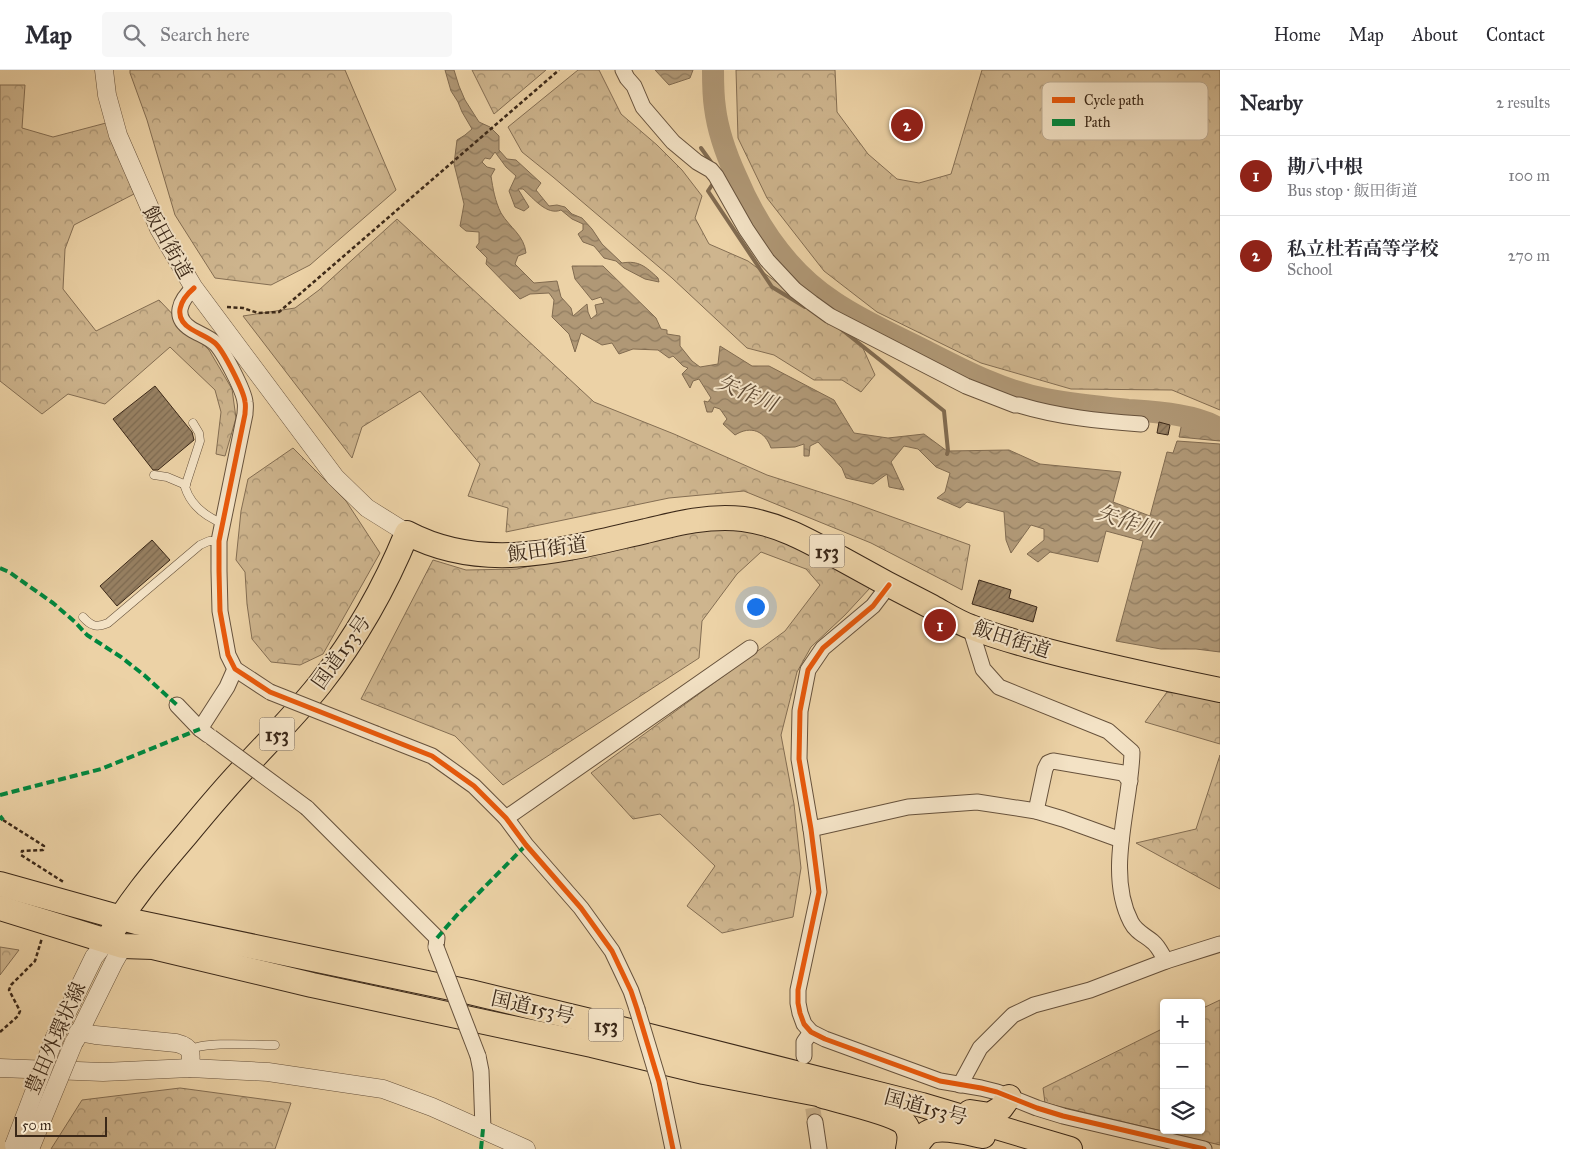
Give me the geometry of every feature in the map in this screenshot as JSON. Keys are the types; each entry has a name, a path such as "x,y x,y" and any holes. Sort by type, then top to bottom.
{"highway":[{"name":"飯田街道","path":"413,536 439,546 483,555 514,556 576,547 688,521 719,518 764,522 789,530 889,585 970,626 1016,642 1072,657 1147,676 1220,690"},
{"name":"国道153号","path":"115,944 128,920 336,684 371,630 413,536"},
{"name":"国道153号","path":"0,884 128,920 479,994 922,1105 1070,1149"},
{"name":"国道153号","path":"0,908 82,932 115,944 153,947 312,985 592,1045 704,1072 817,1094 901,1113 1030,1149"},
{"path":"817,1094 897,1118 908,1129 910,1136 908,1149"},
{"name":"153","path":"922,1105 951,1108 984,1116 990,1115 1001,1108 1009,1097"},
{"path":"914,1149 922,1138 934,1130 951,1130 992,1137"}],"street":[{"name":"飯田街道","path":"104,70 107,95 118,135 159,230 194,288 335,477 367,508 413,536"},
{"path":"623,70 634,86 643,106 673,142 716,176 746,229 767,260 795,290 830,316 966,386 1015,406 1019,405 1046,413 1087,420 1141,424"},
{"path":"194,288 186,295 180,305 180,314 184,323 190,329 208,338 220,348 246,403 220,542 220,611 228,655 235,669 270,692 432,756 474,786 506,818 581,908 612,951 631,991 637,1009 659,1082 673,1149"},
{"path":"889,585 872,606 823,648 808,670 800,711 799,759 811,829 818,892 798,990 800,1013 804,1024 811,1032 825,1039 940,1081 981,1088 1063,1116 1204,1149"},
{"path":"970,626 983,670 999,687 1108,731 1132,752 1130,781 1121,840 1120,883 1126,910 1131,922 1138,932 1156,945 1166,961"},
{"path":"506,818 750,648"},
{"path":"206,733 235,669"},
{"path":"177,705 206,733 307,808 437,938 436,947 478,1056 481,1071 483,1129"},
{"path":"1036,811 1045,768 1048,763 1053,761 1123,773 1130,781"},
{"path":"811,829 908,807 978,802 1036,811 1121,840"},
{"name":"豊田外環状線","path":"19,1148 55,1037 94,956 115,944"},
{"name":"豊田外環状線","path":"19,1148 114,962 115,944"},
{"path":"960,1085 980,1048 1012,1015 1034,1005 1090,990 1166,961 1220,944"},
{"path":"804,1056 804,1042 811,1032"},
{"path":"76,1037 95,1035 185,1045 190,1050 190,1068"},
{"path":"0,1068 103,1072 190,1068 268,1072 383,1089 432,1107 526,1149"},
{"path":"815,1122 819,1149"}],"lane":[{"path":"194,423 199,433 199,445 185,487 193,504 212,519 224,524"},
{"path":"154,475 167,477 186,485"},
{"path":"83,617 94,626 108,623 200,545 209,541 220,542"},
{"path":"190,1050 195,1046 211,1045 275,1045"}],"path":[{"path":"211,311 230,307 243,308 258,313 279,312 560,70"},
{"path":"3,820 44,846 43,850 22,851 21,855 71,888"},
{"path":"0,1032 18,1016 20,1011 9,990 11,985 35,961 44,932"}],"green space":[{"path":"130,70 345,70 396,190 310,265 271,285 215,278 175,215"},
{"path":"472,70 546,70 494,114"},
{"path":"578,70 599,70 621,114 657,145 682,170 702,196 695,218 709,244 748,261 862,346 875,375 861,392 842,380 814,380 774,355 747,348 672,278 522,152 508,127"},
{"path":"736,70 835,70 837,112 868,154 897,179 919,183 951,174 982,70 1220,70 1220,410 1172,390 1071,389 981,363 877,312 824,271 767,198 738,138"},
{"path":"0,85 25,85 22,128 53,137 106,123 134,194 74,225 65,249 63,289 96,331 159,300 209,350 232,389 236,418 225,456 216,454 221,412 215,390 170,347 105,404 68,394 42,414 0,381"},
{"path":"397,219 594,402 674,434 767,475 851,502 970,545 962,590 871,543 744,491 669,498 506,532 508,508 468,496 480,464 420,391 362,427 352,458 243,316 295,308 319,290"},
{"path":"293,448 346,501 380,553 323,654 300,665 271,662 252,639 245,572 236,560 241,511 248,479"},
{"path":"693,526 745,526 809,551 870,588 811,647 797,672 781,735 794,804 801,868 793,917 722,933 687,906 715,866 660,814 633,819 591,773 785,631 820,585 806,569 761,552 737,574 702,621 699,658 503,785 455,736 361,699 433,560 466,570 517,569"},
{"path":"1167,692 1220,698 1220,744 1145,722"},
{"path":"1220,755 1220,889 1136,843 1196,829"},
{"path":"0,947 19,950 0,975"},
{"path":"1220,1000 1220,1145 1174,1134 1205,1134 1205,1007"},
{"path":"1160,1030 1160,1131 1045,1103 1043,1088"},
{"path":"180,1088 291,1103 275,1149 51,1149 82,1100"}],"water":[{"path":"445,70 454,70 465,100 479,122 490,127 499,136 499,150 507,159 516,160 541,183 536,190 549,206 565,207 572,214 582,218 602,244 622,263 628,262 642,265 658,278 659,282 645,279 624,268 616,261 604,258 594,246 583,242 578,234 583,230 583,224 572,219 561,210 551,211 545,208 523,189 518,189 529,207 524,211 515,207 509,191 516,176 506,167 495,152 490,159 485,158 482,162 487,167 495,169 491,176 497,204 501,213 520,236 525,247 526,253 518,256 515,264 534,283 557,281 561,297 571,308 573,316 587,304 591,319 597,314 595,305 604,303 601,297 592,300 575,279 572,266 603,266 656,318 661,329 667,330 667,334 680,336 680,346 692,361 700,367 718,364 720,346 752,366 769,366 834,400 854,433 888,438 924,434 947,451 1009,450 1040,464 1121,472 1113,502 1150,516 1167,452 1173,453 1177,441 1220,444 1220,652 1196,649 1161,649 1116,641 1143,541 1106,531 1098,562 1050,552 1038,562 1027,554 1044,540 1044,529 1031,525 1011,553 1006,540 1004,512 967,502 960,508 937,498 945,492 950,473 936,467 918,449 904,446 891,462 904,490 889,487 887,474 873,484 846,478 842,468 818,442 810,446 809,456 804,456 804,444 795,447 771,448 765,437 757,431 747,430 735,435 723,424 727,419 720,409 714,407 712,412 707,412 704,401 708,402 711,398 699,379 693,381 690,388 682,374 688,368 683,366 673,356 669,358 658,350 633,349 619,354 612,343 602,345 581,333 575,352 569,334 552,317 554,300 549,293 530,294 520,299 486,264 487,258 476,247 479,243 479,232 466,231 460,226 464,204 454,164 457,140 472,129 451,91"},
{"path":"655,70 693,70 690,78 669,85"},
{"path":"1185,408 1195,411 1220,427 1220,441 1179,437"}],"building":[{"path":"155,386 192,432 194,440 158,470 153,470 113,419"},
{"path":"1159,422 1170,425 1168,435 1157,433"},
{"path":"152,540 170,560 117,606 100,586"},
{"path":"979,580 1011,590 1009,598 1037,607 1033,622 972,604"}],"waterway":[{"name":"矢作川","path":"713,70 714,103 720,134 744,195 764,230 788,262 817,290 867,322 953,365 1014,391 1066,402 1188,417 1220,429"},
{"path":"701,148 711,162"},
{"path":"714,182 708,191 772,287 805,307"},
{"path":"841,329 944,411 947,454"}],"tunnel":[{"path":"809,1085 815,1122"}],"marked path":[{"path":"0,568 9,572 53,603 87,635 121,657 177,705"},
{"path":"0,795 101,769 200,729"},
{"path":"0,816 3,820"},
{"path":"437,938 526,845"},
{"path":"481,1149 483,1129"}],"cycle path":[{"path":"194,288 182,303 180,308 181,319 191,329 219,347 237,380 245,404 245,414 219,541 220,611 228,655 235,669 270,692 432,756 474,786 506,818 526,845 581,908 612,951 631,991 637,1009 659,1082 673,1149"},
{"path":"889,585 873,606 823,648 808,670 800,711 799,759 819,892 798,990 798,1003 804,1024 811,1032 825,1039 940,1081 997,1092 1063,1116 1204,1149"}],"place":[{"name":"私立杜若高等学校","path":"907,125"},
{"name":"勘八中根","path":"940,625"}]}
